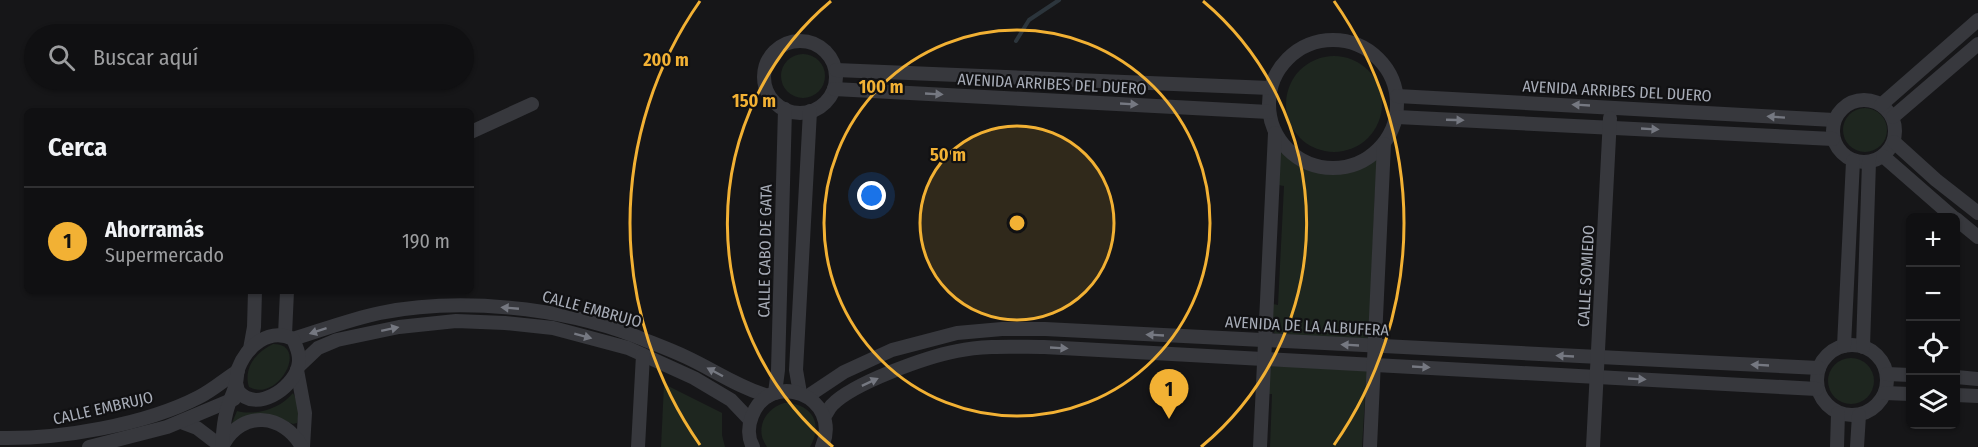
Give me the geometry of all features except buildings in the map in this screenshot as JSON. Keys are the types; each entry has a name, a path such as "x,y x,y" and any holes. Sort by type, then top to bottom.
{"street":[{"path":"1881,105 1978,20"},
{"path":"801,40 813,43 828,54 836,70 834,89 820,107 810,111 801,113 784,109 768,92 764,80 765,68 770,57 778,48 789,42 801,40"},
{"path":"1260,447 1275,133 1269,112 1270,88 1280,68 1295,52 1315,42 1337,40 1359,45 1377,57 1391,75 1398,96 1397,117 1392,132 1384,144 1368,159 1348,167 1326,168 1306,162 1288,150 1275,133"},
{"path":"1893,117 1978,44"},
{"name":"AVENIDA ARRIBES DEL DUERO","path":"836,70 1270,88"},
{"name":"AVENIDA ARRIBES DEL DUERO","path":"834,89 1269,112"},
{"name":"AVENIDA ARRIBES DEL DUERO","path":"1398,96 1834,120"},
{"path":"1854,101 1873,101 1881,105 1893,117 1894,142 1883,156 1869,162 1853,160 1844,156 1837,148 1833,139 1834,120 1846,106 1854,101"},
{"path":"474,131 532,104"},
{"name":"CALLE SOMIEDO","path":"1593,447 1611,107"},
{"name":"CALLE CABO DE GATA","path":"771,395 778,370 784,109"},
{"path":"804,395 796,370 810,111"},
{"path":"1397,117 1833,139"},
{"path":"1894,142 1936,180 1978,213"},
{"path":"1370,447 1384,144"},
{"path":"1883,156 1949,213"},
{"path":"1844,346 1853,160"},
{"path":"1863,346 1869,162"},
{"path":"1960,222 1978,237"},
{"path":"222,447 225,415 235,399 237,377 250,349 254,327 255,294"},
{"path":"287,294 289,337 299,355 298,368 305,413 303,447"},
{"name":"CALLE EMBRUJO","path":"289,337 380,313 438,307 503,308 553,313 633,335 686,357 747,389 771,395"},
{"name":"CALLE EMBRUJO","path":"298,368 318,348 337,340 399,327 456,321 553,328 628,348 694,378 727,398 750,420"},
{"name":"AVENIDA DE LA ALBUFERA","path":"804,395 844,372 892,350 957,333 1002,329 1045,329 1819,368"},
{"path":"250,349 261,339 279,335 289,337"},
{"path":"824,417 832,404 861,386 894,370 957,351 1004,346 1817,389"},
{"path":"1844,346 1863,346 1879,357 1887,374 1885,393 1870,411 1859,415 1838,413 1822,399 1817,389 1816,378 1819,368 1824,358 1833,350 1844,346"},
{"path":"638,447 643,355"},
{"path":"235,399 274,396 292,379 298,368"},
{"path":"1887,374 1906,375"},
{"name":"CALLE EMBRUJO","path":"0,438 58,436 115,426 200,397 237,377"},
{"path":"1960,377 1978,379"},
{"path":"753,447 749,432 750,420 759,403 771,395 788,391 804,395 818,405 826,428 822,447"},
{"path":"1885,393 1906,394"},
{"path":"1960,395 1978,396"},
{"name":"CALLE EMBRUJO","path":"89,447 132,438 181,422 235,399"},
{"path":"1837,447 1838,413"},
{"path":"1857,447 1859,415"},
{"path":"222,447 234,430 252,421 263,420 283,425 291,431 303,447"},
{"path":"181,422 197,428 222,447"}],"shaded area":[{"path":"803,54 818,61 825,76 818,91 803,98 788,91 781,76 788,61"},
{"path":"1334,56 1352,60 1368,70 1378,86 1382,104 1378,122 1368,138 1352,148 1334,152 1316,148 1300,138 1290,122 1286,104 1290,86 1300,70 1316,60"},
{"path":"1865,108 1880,115 1887,130 1880,145 1865,152 1850,145 1843,130 1850,115"},
{"path":"1280,148 1303,164 1329,171 1356,168 1380,153 1375,191 1369,339 1276,334 1272,331 1273,304 1278,305 1284,186 1278,185"},
{"path":"273,344 284,347 289,353 286,372 270,387 260,390 249,387 248,373 252,361 261,351"},
{"path":"1851,358 1867,365 1874,381 1867,397 1851,404 1835,397 1828,381 1835,365"},
{"path":"1270,366 1371,370 1370,397 1365,398 1362,447 1270,447 1272,394 1268,394"},
{"path":"664,384 722,413 722,435 725,447 661,447"},
{"path":"293,393 298,408 297,423 293,424 272,415 233,428 232,423 237,411 252,413 267,410 288,399"},
{"path":"784,403 801,406 812,416 816,430 810,447 767,447 763,440 763,420 771,410"}],"waterway":[{"path":"1016,41 1029,20 1059,0"}],"place":[{"name":"Ahorramás","path":"1169,419"}]}
